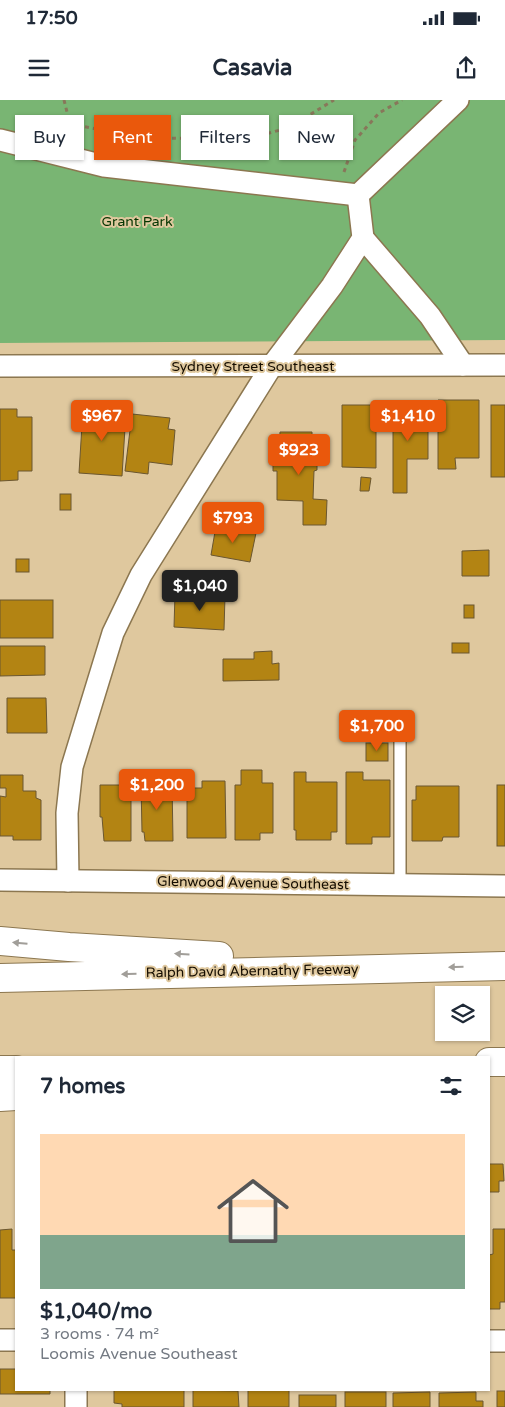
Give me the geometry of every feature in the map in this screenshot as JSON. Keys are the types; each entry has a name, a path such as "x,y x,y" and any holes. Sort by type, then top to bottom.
{"highway":[{"path":"0,941 405,968"},
{"name":"Ralph David Abernathy Freeway","path":"0,978 505,966"},
{"path":"490,1062 505,1062"},
{"path":"0,1070 15,1070"},
{"path":"0,1097 15,1096"}],"street":[{"path":"0,140 104,166 358,195 458,100"},
{"path":"358,195 363,238 430,316 463,365"},
{"path":"68,881 67,813 72,767 113,633 141,575 271,367 332,286 363,238"},
{"name":"Sydney Street Southeast","path":"0,366 271,367 505,365"},
{"name":"Glenwood Avenue Southeast","path":"0,880 505,886"},
{"path":"0,1340 15,1340"},
{"path":"490,1341 505,1341"},
{"path":"76,1391 76,1407"}],"lane":[{"path":"400,734 400,885"}],"path":[{"path":"64,100 70,124 144,138 246,139 288,128 334,100"},
{"path":"336,193 355,140 380,113 402,100"}],"green space":[{"name":"Grant Park","path":"0,100 505,100 505,340 0,343"}],"building":[{"path":"438,400 479,400 479,458 455,458 456,469 438,469"},
{"path":"342,405 376,405 376,468 342,467"},
{"path":"491,405 505,405 505,477 491,477"},
{"path":"393,408 428,408 428,459 407,459 407,493 393,493"},
{"path":"0,409 17,409 17,417 32,417 32,471 18,471 18,480 0,481"},
{"path":"83,409 126,412 122,476 79,473"},
{"path":"132,414 170,418 168,429 175,430 172,465 149,462 148,474 125,471"},
{"path":"280,432 312,432 312,456 317,457 317,470 314,471 313,499 327,500 326,525 303,525 303,501 277,500 277,471 273,471 273,455 279,456"},
{"path":"361,477 371,478 369,491 360,491"},
{"path":"60,494 71,494 71,510 60,510"},
{"path":"216,526 256,533 250,562 211,555"},
{"path":"489,550 489,576 462,576 462,551"},
{"path":"16,559 29,559 29,572 16,572"},
{"path":"175,594 225,596 224,630 174,627"},
{"path":"0,600 53,600 53,638 0,638"},
{"path":"464,605 474,605 474,618 464,618"},
{"path":"452,643 469,643 469,653 452,653"},
{"path":"0,646 45,646 45,675 0,676"},
{"path":"272,651 272,664 279,663 279,680 223,681 223,659 254,659 254,652"},
{"path":"7,698 46,698 47,733 7,733"},
{"path":"366,743 388,743 388,761 366,761"},
{"path":"241,770 262,770 262,783 273,783 273,833 260,833 260,840 235,840 235,785 241,785"},
{"path":"294,772 306,772 306,782 337,782 337,832 331,832 331,840 296,840 296,830 294,830"},
{"path":"346,772 363,772 363,780 390,780 390,837 372,837 372,844 346,844"},
{"path":"0,775 23,775 23,791 36,791 36,798 41,800 41,840 13,840 13,836 0,836 0,796 6,797 6,788 0,788"},
{"path":"202,781 225,781 226,838 187,838 187,788 202,788"},
{"path":"172,782 173,841 145,841 144,832 142,832 141,783"},
{"path":"100,785 131,785 131,841 104,841 102,817 100,817"},
{"path":"497,785 505,785 505,846 497,846"},
{"path":"416,786 459,786 459,837 443,837 442,841 412,841 412,800 416,800"},
{"path":"490,1164 503,1164 504,1181 499,1181 499,1192 490,1192"},
{"path":"12,1229 12,1250 15,1250 15,1298 0,1298 0,1230"},
{"path":"493,1229 505,1229 505,1302 500,1302 500,1309 490,1309 490,1255 493,1254"},
{"path":"0,1369 15,1369 15,1391 50,1391 50,1394 0,1394"},
{"path":"114,1391 184,1391 184,1407 122,1407 122,1404 114,1403"},
{"path":"193,1391 238,1391 239,1407 193,1407"},
{"path":"248,1391 289,1391 289,1407 248,1407"},
{"path":"497,1391 505,1391 505,1407 497,1407"},
{"path":"345,1392 386,1392 386,1407 345,1407"},
{"path":"430,1392 430,1407 393,1407 393,1393"},
{"path":"476,1392 476,1401 483,1401 483,1407 439,1407 439,1393"},
{"path":"299,1395 336,1395 336,1407 299,1407"}]}
